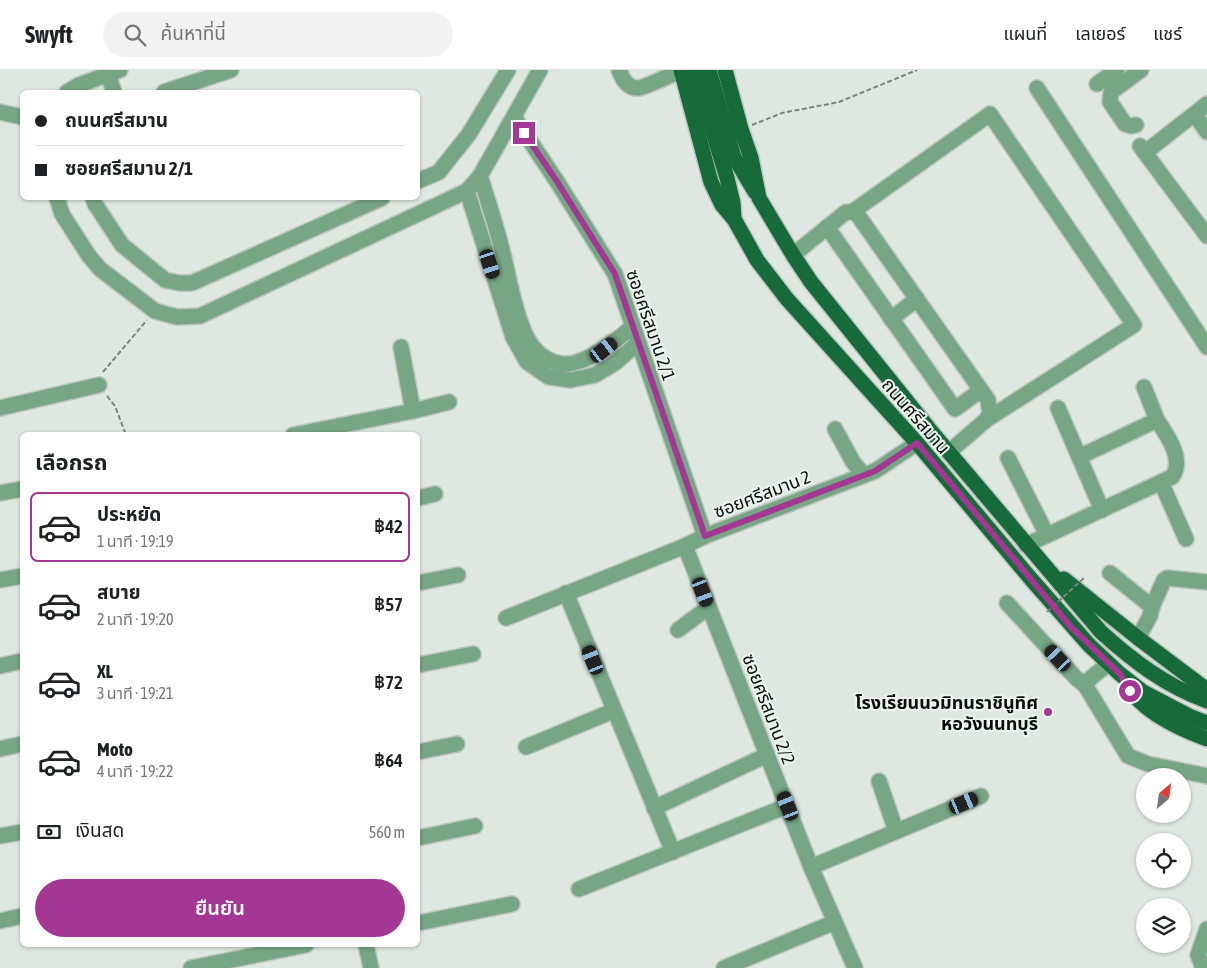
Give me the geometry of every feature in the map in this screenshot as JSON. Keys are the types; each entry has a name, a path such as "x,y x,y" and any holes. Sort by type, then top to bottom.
{"main road":[{"name":"ถนนศรีสมาน","path":"685,70 727,178 733,204 734,219 757,260 787,299 917,443 1071,627 1108,664 1143,692 1189,716 1207,723"},
{"path":"709,70 734,157 758,198"},
{"name":"ถนนศรีสมาน","path":"725,70 751,158 758,198 811,282 949,452 1084,613 1121,650 1158,677 1207,701"},
{"path":"1040,560 1207,690"},
{"path":"1120,674 1130,691 1161,717 1188,732 1207,739"}],"street":[{"path":"170,90 232,70"},
{"path":"420,180 439,172 463,142 508,70"},
{"path":"58,200 62,214 89,256 100,268 155,311 177,317 200,316 467,191 480,176 540,70"},
{"path":"619,70 622,79 630,86 639,88 685,70"},
{"path":"1097,84 1118,70"},
{"path":"1136,125 1125,124 1110,102 1110,97 1111,92 1141,70"},
{"path":"70,90 114,72 114,90"},
{"path":"1037,88 1207,347"},
{"path":"1207,104 1144,149 1207,236"},
{"path":"0,112 20,117"},
{"path":"852,212 990,114 1134,325 986,420 949,452"},
{"path":"1195,114 1206,130"},
{"name":"ซอยศรีสมาน 2/1","path":"514,117 615,274 705,536"},
{"path":"480,176 501,247 513,317 513,338 526,362 549,377 571,380 595,375 615,362 638,343"},
{"path":"467,191 513,317 534,348 551,362 564,364 575,362 604,350 632,327"},
{"path":"94,200 122,245 165,280 179,283 192,283 378,200"},
{"path":"793,255 846,212 857,214 988,400 990,413 986,420"},
{"path":"827,228 955,409 981,390"},
{"path":"891,319 917,300"},
{"path":"401,347 413,411"},
{"path":"0,408 99,386"},
{"path":"1026,544 1172,478 1177,462 1170,442 1157,420 1144,387"},
{"path":"308,432 449,402"},
{"path":"1058,408 1102,510"},
{"path":"1079,457 1157,420"},
{"path":"835,428 853,462 864,475"},
{"name":"ซอยศรีสมาน 2","path":"506,618 685,546 705,536 875,471 917,443"},
{"path":"1008,458 1048,535"},
{"path":"1162,482 1186,539"},
{"path":"0,493 20,489"},
{"path":"420,498 435,494"},
{"name":"ซอยศรีสมาน 2/2","path":"685,546 811,867 855,968"},
{"path":"1110,573 1152,607"},
{"path":"420,583 458,575"},
{"path":"0,580 20,576"},
{"path":"1138,638 1150,616 1161,583 1167,578 1207,582"},
{"path":"566,593 613,711 673,852"},
{"path":"1008,603 1076,678 1085,685 1128,756 1148,764 1207,776"},
{"path":"678,630 709,607"},
{"path":"420,666 473,654"},
{"path":"0,666 20,661"},
{"path":"1085,685 1108,664"},
{"path":"526,747 613,711"},
{"path":"0,748 20,744"},
{"path":"420,752 457,744"},
{"path":"654,808 767,755"},
{"path":"879,781 896,831"},
{"path":"811,867 981,796"},
{"path":"579,889 788,806"},
{"path":"420,838 475,826"},
{"path":"0,836 20,832"},
{"path":"420,923 512,904"},
{"path":"0,921 20,916"},
{"path":"724,968 835,922"},
{"path":"1203,968 1198,955 1207,929"},
{"path":"190,968 296,947"},
{"path":"366,947 371,968"}],"path":[{"path":"741,128 782,113 839,102 917,70"},
{"path":"125,432 115,406 99,386 103,372 111,361 155,311"},
{"path":"1047,612 1085,577"}],"place":[{"name":"โรงเรียนนวมิทนราชินูทิศ หอวังนนทบุรี","path":"1048,712"}],"route":[{"path":"524,133 615,274 705,536 875,471 917,443 1071,627 1120,674 1130,691"}]}
